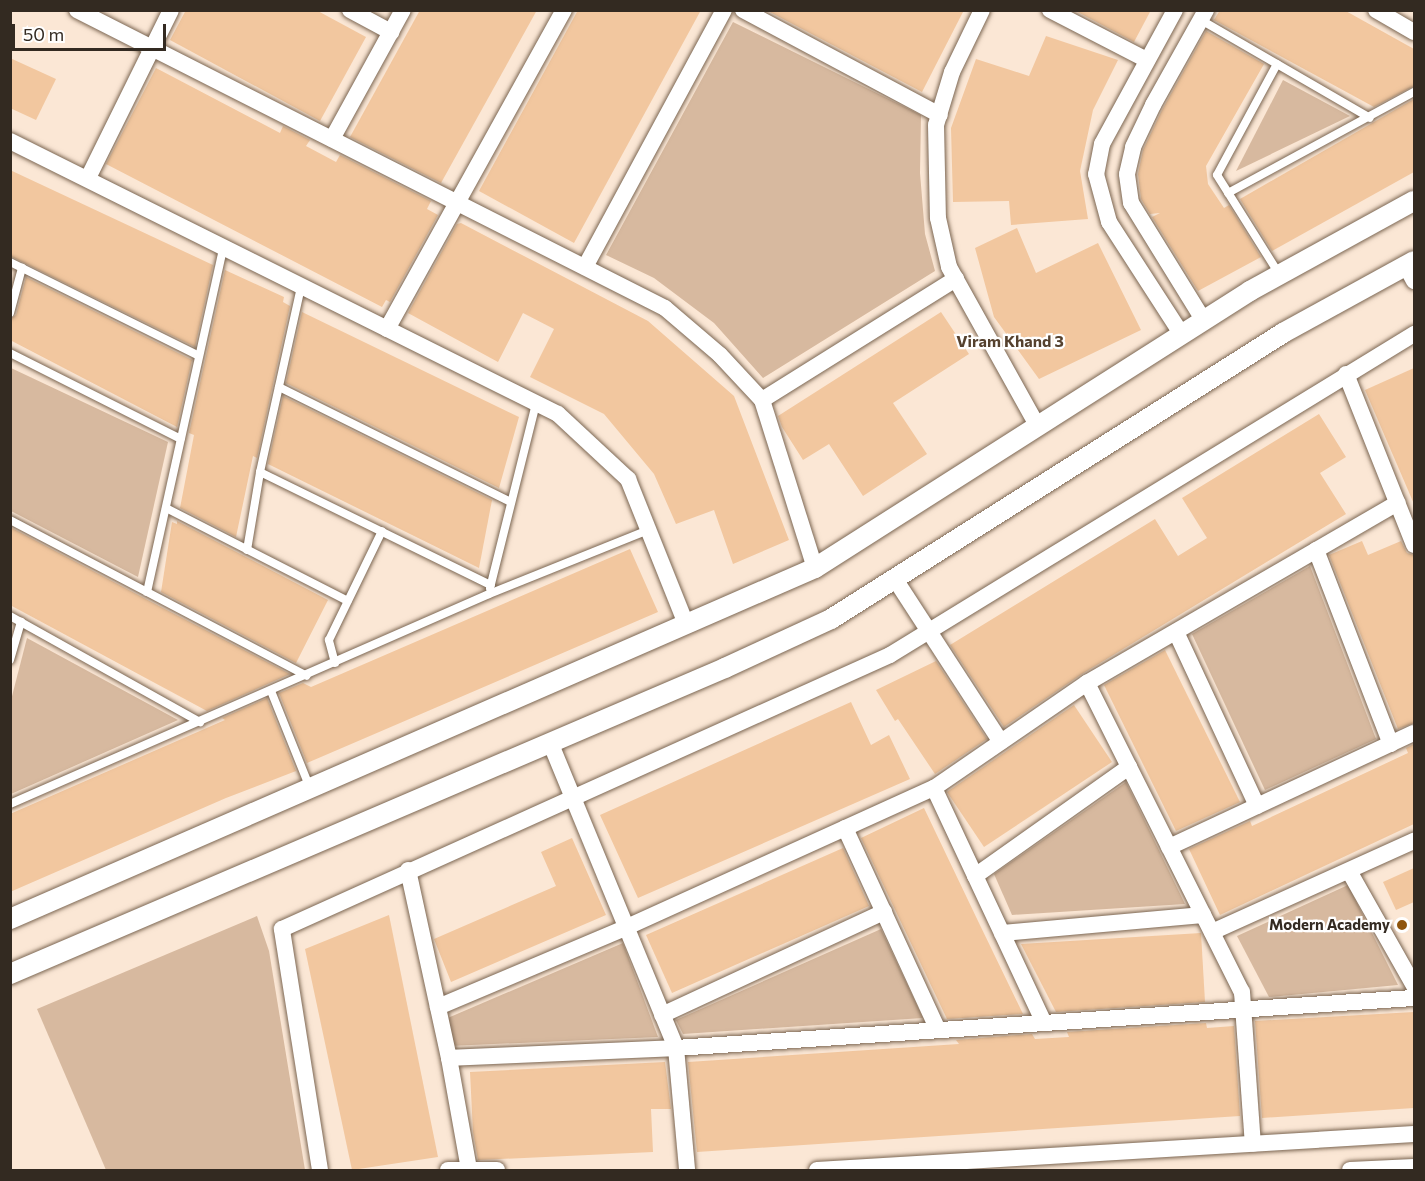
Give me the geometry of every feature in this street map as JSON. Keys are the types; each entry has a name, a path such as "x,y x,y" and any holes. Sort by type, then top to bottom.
{"street":[{"path":"77,10 665,308 720,355 762,400 815,568"},
{"path":"88,178 171,10"},
{"path":"350,10 391,32"},
{"path":"332,139 403,10"},
{"path":"387,329 564,10"},
{"path":"585,267 724,10"},
{"path":"743,10 940,115"},
{"path":"982,10 952,72 936,125 938,218 949,267 1038,427"},
{"path":"1175,10 1102,144 1096,174 1109,222 1182,335"},
{"path":"1376,10 1414,32"},
{"path":"1055,12 1147,60"},
{"path":"1204,15 1153,105 1133,147 1127,174 1131,202 1204,321"},
{"path":"10,141 558,414 628,479 686,624"},
{"path":"10,919 815,568 1204,321 1280,275 1414,201"},
{"path":"10,974 831,619 1283,333 1412,269"},
{"path":"762,400 956,279"},
{"path":"320,1170 282,929 408,870 890,655 1414,334"},
{"path":"1346,375 1414,545"},
{"path":"438,1007 627,927 934,788 1087,683 1398,503"},
{"path":"1316,550 1391,744"},
{"path":"895,579 1001,742"},
{"path":"1176,632 1257,806"},
{"path":"1087,683 1242,992 1253,1144"},
{"path":"1169,847 1414,733"},
{"path":"550,742 676,1048 687,1170"},
{"path":"975,876 1129,767"},
{"path":"934,788 1044,1023"},
{"path":"845,828 938,1030"},
{"path":"1212,932 1414,841"},
{"path":"408,870 449,1058 469,1169"},
{"path":"1349,871 1414,986"},
{"path":"662,1015 884,912"},
{"path":"1002,933 1203,915"},
{"path":"449,1058 676,1048 1414,998"},
{"path":"817,1170 1414,1134"},
{"path":"1350,1170 1414,1167"},
{"path":"448,1170 497,1170"}],"lane":[{"path":"1204,15 1277,64 1370,118"},
{"path":"1277,64 1217,175 1280,275"},
{"path":"1228,193 1370,118 1414,92"},
{"path":"147,592 223,248"},
{"path":"10,262 200,356"},
{"path":"10,313 22,268"},
{"path":"246,550 260,472 301,287"},
{"path":"10,353 181,439"},
{"path":"279,387 512,502"},
{"path":"489,594 536,403"},
{"path":"260,472 491,585"},
{"path":"166,508 348,601"},
{"path":"10,520 307,676"},
{"path":"10,804 307,676 489,594 648,530"},
{"path":"335,663 328,640 382,531"},
{"path":"10,616 200,722"},
{"path":"10,660 21,622"},
{"path":"271,691 310,788"}],"shaded area":[{"path":"733,22 921,115 920,173 925,234 935,271 763,378 714,323 654,278 606,255"},
{"path":"1283,80 1350,116 1236,171"},
{"path":"11,368 168,442 138,577 11,511"},
{"path":"1310,566 1376,739 1265,790 1192,634"},
{"path":"27,638 178,720 11,794 11,700"},
{"path":"1126,782 1185,904 1012,915 994,874"},
{"path":"1348,885 1398,985 1269,997 1237,936"},
{"path":"257,916 269,951 305,1170 106,1170 37,1009"},
{"path":"881,929 923,1018 683,1034 676,1020"},
{"path":"623,943 658,1037 449,1046 443,1020"}],"building":[{"path":"186,10 316,10 366,37 320,121 170,40"},
{"path":"420,10 537,10 441,183 350,137"},
{"path":"578,10 701,10 574,243 479,191"},
{"path":"766,10 964,10 922,92"},
{"path":"1074,10 1151,10 1134,42"},
{"path":"1220,10 1344,10 1414,49 1414,86 1374,107 1214,20"},
{"path":"1206,31 1264,64 1206,166 1208,184 1224,208 1229,205 1261,257 1198,291 1152,217 1160,213 1150,214 1141,199 1138,174 1143,150 1162,110"},
{"path":"1046,36 1118,60 1093,110 1080,171 1088,219 1011,225 1009,201 953,202 951,128 976,59 1029,76"},
{"path":"10,58 56,79 36,120 10,108"},
{"path":"156,68 280,133 283,126 310,140 306,146 336,162 340,155 431,201 427,209 438,215 390,302 386,300 382,307 106,164"},
{"path":"1414,99 1414,172 1272,251 1240,199"},
{"path":"10,170 213,265 195,347 10,256"},
{"path":"461,223 648,321 734,396 789,540 733,564 714,510 676,524 654,474 604,414 530,377 554,329 523,313 498,362 408,313 457,224"},
{"path":"1017,228 1036,273 1098,243 1141,330 1039,379 994,317 975,248"},
{"path":"225,270 284,297 283,302 290,306 257,458 253,456 236,537 180,508 194,435 189,433"},
{"path":"26,277 192,360 177,427 10,340 10,319 16,315"},
{"path":"302,312 519,417 499,488 286,383"},
{"path":"941,312 969,354 893,403 927,454 863,496 829,444 803,460 782,427 778,416"},
{"path":"1414,368 1414,504 1365,390"},
{"path":"283,396 492,500 479,568 268,464"},
{"path":"1319,414 1346,457 1320,473 1346,514 1082,674 1004,727 950,645 1155,519 1178,556 1207,538 1182,498"},
{"path":"177,521 328,600 296,663 161,592 172,522 177,524"},
{"path":"10,527 290,674 207,711 10,605"},
{"path":"1362,541 1368,555 1401,541 1407,553 1414,555 1414,723 1398,729 1329,555"},
{"path":"630,549 658,612 307,763 279,693 303,683 311,687"},
{"path":"1165,650 1240,802 1176,831 1104,685"},
{"path":"936,661 987,739 935,774 898,719 895,721 876,690"},
{"path":"267,698 296,771 226,798 10,892 10,814 225,720 222,718"},
{"path":"851,702 871,745 889,735 910,779 638,898 600,815"},
{"path":"1074,705 1112,762 984,847 947,792"},
{"path":"1414,744 1414,824 1220,915 1189,849 1250,821 1252,826 1408,753 1406,748"},
{"path":"924,808 1023,1014 947,1019 861,838"},
{"path":"572,838 606,915 451,982 434,939 556,886 541,852"},
{"path":"843,848 869,906 672,993 646,935"},
{"path":"1414,868 1414,902 1396,910 1383,882"},
{"path":"389,915 438,1157 352,1170 305,949"},
{"path":"1201,933 1205,1002 1056,1012 1021,944"},
{"path":"1414,1012 1414,1108 1262,1118 1255,1021"},
{"path":"1206,1023 1207,1028 1234,1026 1240,1116 697,1152 688,1062 959,1044 956,1040 1032,1034 1035,1039 1069,1037 1067,1032"},
{"path":"665,1062 671,1109 651,1109 653,1152 478,1160 473,1132 470,1072"}],"place":[{"name":"Modern Academy","path":"1402,925"}],"district":[{"name":"Viram Khand 3","path":"1010,341"}]}
